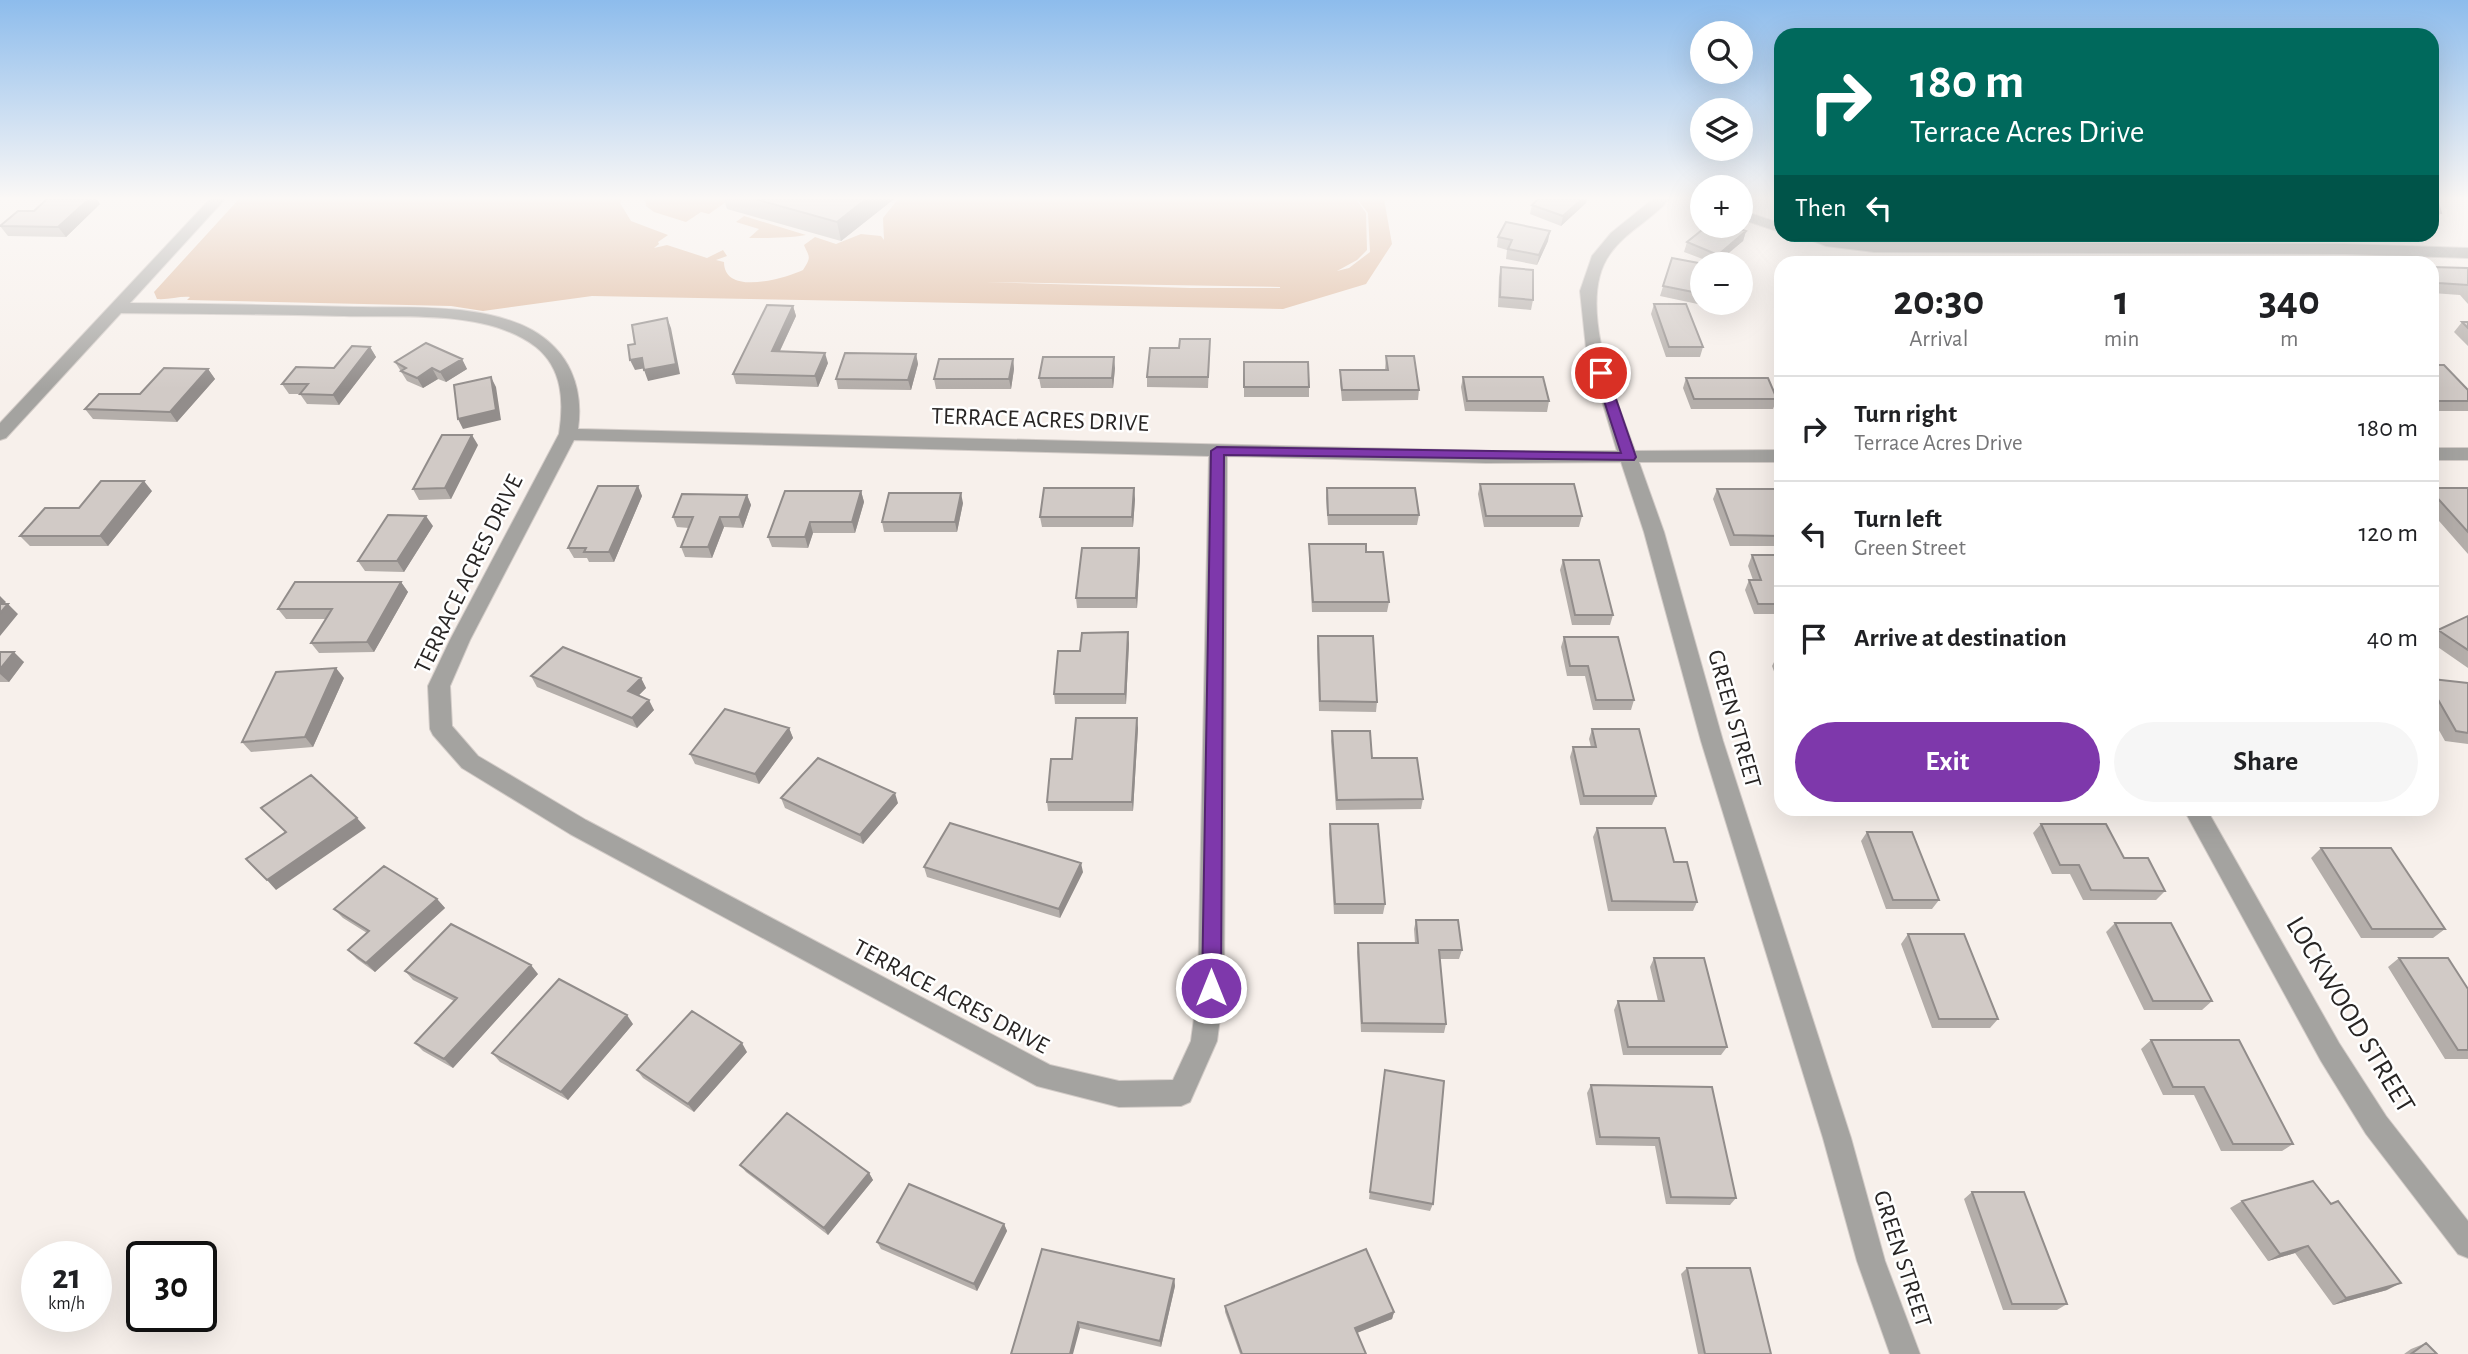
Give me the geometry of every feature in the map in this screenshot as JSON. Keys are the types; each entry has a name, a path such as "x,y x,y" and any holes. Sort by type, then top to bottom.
{"street":[{"path":"0,435 160,262"},
{"name":"GREEN STREET","path":"1599,262 1588,291 1594,348 1608,399 1654,532 1712,741 1837,1138 1871,1261 1905,1354"},
{"name":"TERRACE ACRES DRIVE","path":"118,308 292,309 452,315 510,326 540,341 560,361 570,385 573,409 568,434 439,686 441,729 470,762 578,827 1046,1077 1119,1094 1181,1093 1204,1041 1211,988 1217,451"},
{"name":"TERRACE ACRES DRIVE","path":"568,434 1217,451 1629,457 1774,456"},
{"path":"2439,454 2468,454"},
{"name":"LOCKWOOD STREET","path":"2198,816 2330,1052 2376,1125 2468,1244"}],"shaded area":[{"path":"181,262 724,262 727,273 734,279 757,282 803,270 808,262 1353,262 1337,271 1349,268 1357,262 1380,262 1366,284 1283,309 592,296 483,311 451,306 187,300 190,297 157,299 154,292","holes":["985,282 1280,287 1190,288"]}],"building":[{"path":"1671,262 1690,262 1690,291 1663,286"},
{"path":"1501,267 1533,270 1533,300 1500,297"},
{"path":"2439,267 2468,268 2468,285 2439,283"},
{"path":"1654,304 1686,304 1703,347 1669,347"},
{"path":"767,305 793,306 772,351 825,353 815,376 733,374"},
{"path":"667,318 676,364 644,370 642,358 630,360 628,345 635,344 632,325"},
{"path":"1180,339 1210,339 1208,377 1147,377 1150,348 1179,348"},
{"path":"426,343 462,359 440,372 432,368 417,378 401,371 406,368 395,362"},
{"path":"352,346 370,347 333,395 300,394 308,384 282,384 296,367 334,368"},
{"path":"845,353 916,354 908,380 836,379"},
{"path":"1386,356 1414,356 1419,390 1342,390 1340,370 1388,370"},
{"path":"1043,357 1114,357 1112,378 1039,378"},
{"path":"939,359 1013,359 1009,379 934,379"},
{"path":"1244,362 1308,362 1309,387 1244,387"},
{"path":"2439,365 2444,365 2468,390 2468,401 2439,401"},
{"path":"164,368 208,369 170,412 85,409 99,394 140,394"},
{"path":"491,377 496,410 458,419 454,385"},
{"path":"1463,377 1543,377 1549,401 1467,401"},
{"path":"1686,378 1768,378 1774,392 1774,399 1694,399"},
{"path":"442,435 472,435 445,488 413,489"},
{"path":"101,481 144,481 100,536 20,536 45,508 79,508"},
{"path":"1480,484 1574,484 1582,516 1486,516"},
{"path":"598,486 638,486 609,552 584,552 586,548 568,548"},
{"path":"1044,488 1134,488 1132,517 1040,517"},
{"path":"1327,488 1415,488 1419,515 1328,515"},
{"path":"2439,488 2468,488 2468,532 2439,500"},
{"path":"1717,489 1774,489 1774,536 1734,535"},
{"path":"785,491 861,491 852,522 810,522 805,537 768,537"},
{"path":"889,493 961,493 955,522 882,522"},
{"path":"682,494 747,495 739,517 720,517 708,547 681,547 693,517 673,517"},
{"path":"388,515 426,516 397,561 358,561"},
{"path":"1309,544 1366,544 1366,552 1383,552 1389,602 1313,602"},
{"path":"1082,548 1139,548 1136,598 1076,598"},
{"path":"1752,555 1774,555 1774,604 1758,604 1749,580 1761,580"},
{"path":"1563,560 1599,560 1613,615 1575,615"},
{"path":"295,582 401,582 367,642 311,643 332,609 278,609"},
{"path":"0,604 8,604 0,613"},
{"path":"2468,616 2468,650 2439,631"},
{"path":"1128,632 1125,694 1054,694 1058,651 1080,651 1082,633"},
{"path":"1318,636 1373,636 1377,702 1320,701"},
{"path":"1564,637 1618,637 1634,700 1596,700 1588,666 1570,666"},
{"path":"563,647 641,678 628,691 649,700 632,718 531,676"},
{"path":"0,652 14,652 0,669"},
{"path":"336,668 305,737 242,742 276,672"},
{"path":"2439,680 2468,683 2468,733 2456,731 2439,701"},
{"path":"725,709 789,728 755,774 690,754"},
{"path":"1076,718 1137,718 1132,802 1047,802 1051,759 1072,759"},
{"path":"1592,729 1639,729 1656,796 1584,796 1573,747 1596,747"},
{"path":"1332,731 1370,731 1372,758 1417,758 1423,799 1337,800"},
{"path":"818,758 895,793 860,835 781,798"},
{"path":"311,775 357,818 267,880 246,859 286,832 261,808"},
{"path":"950,823 1081,863 1059,909 924,867"},
{"path":"1330,824 1378,824 1385,904 1335,904"},
{"path":"2041,824 2106,824 2124,858 2148,858 2165,891 2091,890 2079,865 2060,865"},
{"path":"1597,828 1665,828 1674,862 1687,862 1697,902 1612,901"},
{"path":"1867,832 1912,832 1939,900 1893,900"},
{"path":"2321,848 2391,848 2445,929 2372,929"},
{"path":"384,866 437,899 366,963 348,950 369,931 334,909"},
{"path":"1416,920 1458,920 1462,950 1439,950 1446,1024 1362,1023 1358,943 1418,943"},
{"path":"2115,923 2171,923 2212,1001 2153,1001"},
{"path":"451,924 531,965 444,1059 415,1043 457,998 405,971"},
{"path":"1908,934 1964,934 1998,1019 1939,1019"},
{"path":"1654,958 1704,958 1727,1047 1628,1047 1618,1001 1664,1001"},
{"path":"2399,958 2448,958 2468,989 2468,1050 2458,1050"},
{"path":"559,979 627,1015 561,1092 492,1053"},
{"path":"692,1011 742,1043 688,1104 637,1070"},
{"path":"2151,1040 2239,1040 2293,1144 2233,1144 2204,1087 2173,1087"},
{"path":"1385,1070 1444,1081 1433,1204 1370,1192"},
{"path":"1591,1085 1712,1087 1736,1198 1671,1197 1659,1138 1600,1137"},
{"path":"787,1113 869,1173 824,1228 740,1165"},
{"path":"2313,1181 2331,1204 2338,1201 2401,1283 2346,1298 2308,1246 2280,1254 2242,1201"},
{"path":"909,1184 1004,1224 974,1284 877,1242"},
{"path":"1972,1192 2024,1192 2067,1304 2012,1304"},
{"path":"1042,1249 1174,1279 1160,1341 1078,1322 1070,1354 1011,1354"},
{"path":"1366,1249 1394,1312 1355,1328 1366,1354 1242,1354 1225,1306"},
{"path":"1687,1268 1750,1268 1771,1354 1705,1354"},
{"path":"2426,1343 2437,1354 2411,1354"}],"route":[{"path":"1211,988 1217,451 1629,457 1601,373"}]}
